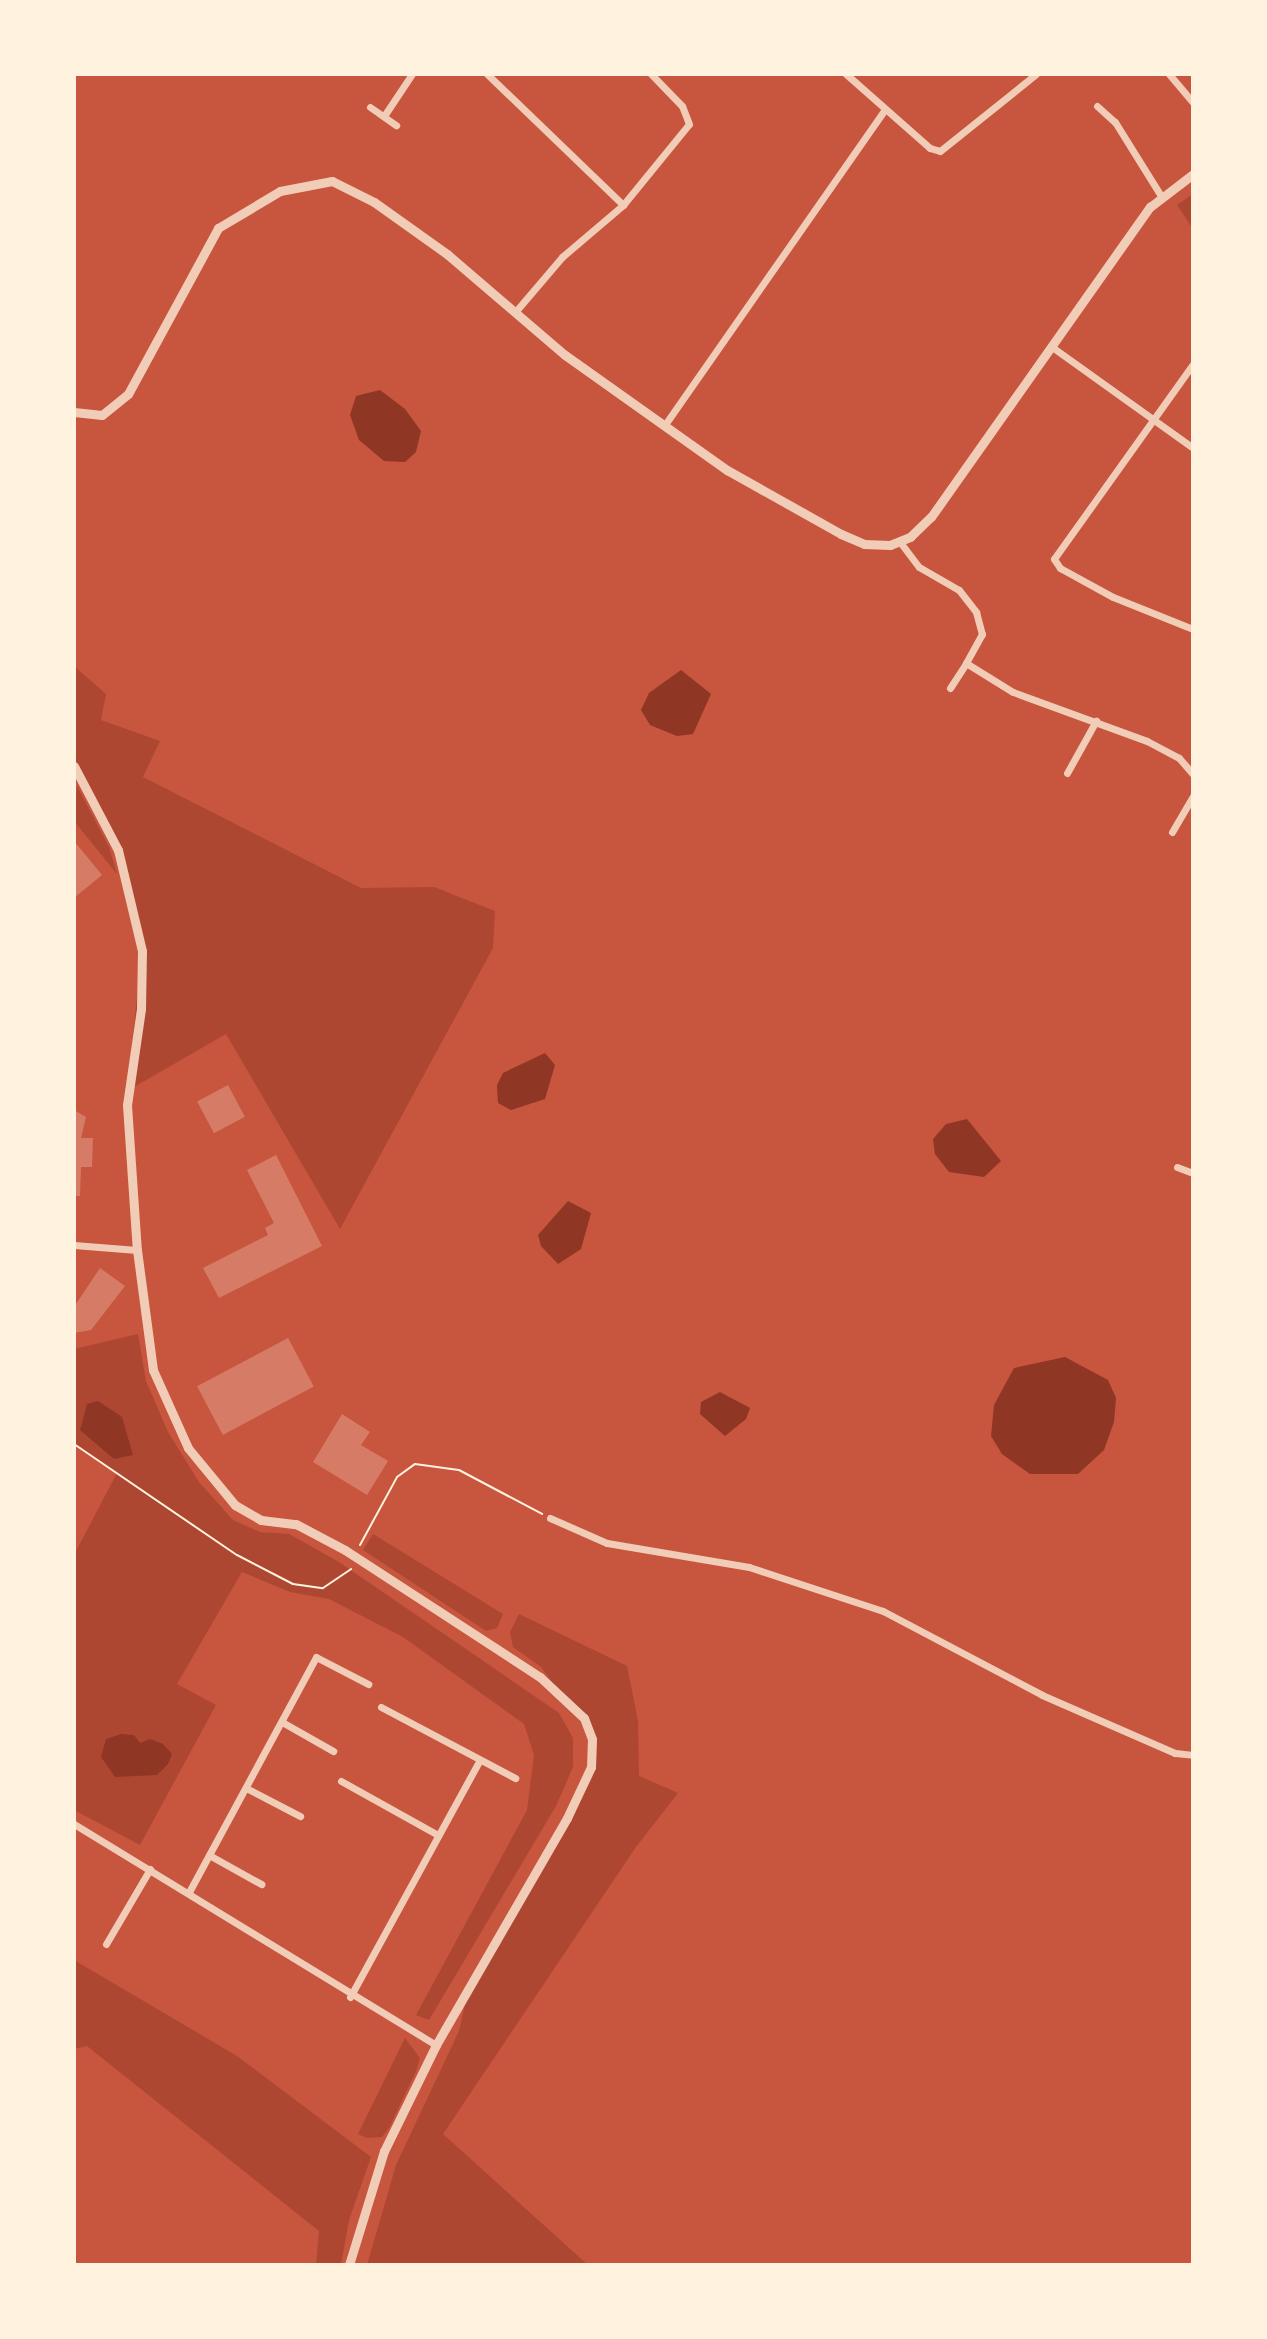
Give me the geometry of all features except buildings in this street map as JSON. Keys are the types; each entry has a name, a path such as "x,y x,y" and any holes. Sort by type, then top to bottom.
{"street":[{"path":"384,116 412,74"},
{"path":"487,74 623,205"},
{"path":"516,311 562,257 623,205 689,124 682,106 651,74"},
{"path":"846,74 940,151 1030,76"},
{"path":"1172,75 1193,103"},
{"path":"1097,106 1115,122 1161,196"},
{"path":"370,107 396,125"},
{"path":"664,426 885,109"},
{"path":"74,412 102,415 128,394 218,228 266,198 306,182 332,181 374,202 447,254 565,355 757,489 841,534 873,546 900,542 931,517 1161,196 1193,174"},
{"path":"1052,347 1193,448"},
{"path":"1193,364 1054,559 1060,568 1113,597 1193,629"},
{"path":"900,542 919,567 959,590 976,612 982,634 950,688"},
{"path":"966,663 1013,692 1096,721 1179,758 1193,774"},
{"path":"1067,773 1096,721"},
{"path":"74,766 118,850 142,951 141,1009 127,1105 137,1250 153,1370 202,1469 222,1495 261,1520 296,1524 354,1556 540,1677 584,1718 592,1739 590,1772 567,1818 436,2045 381,2159 349,2265"},
{"path":"1172,832 1193,796"},
{"path":"1177,1167 1193,1173"},
{"path":"74,1245 137,1250"},
{"path":"550,1518 607,1543 749,1567 883,1611 1048,1697 1175,1753 1193,1755"},
{"path":"189,1892 316,1657 368,1684"},
{"path":"381,1707 515,1778"},
{"path":"282,1722 333,1751"},
{"path":"350,1997 480,1760"},
{"path":"341,1781 438,1835"},
{"path":"246,1788 300,1816"},
{"path":"74,1824 189,1892 350,1997 436,2045"},
{"path":"209,1855 261,1884"},
{"path":"106,1944 150,1869"}],"path":[{"path":"74,1444 237,1555 293,1584 330,1586 350,1571 354,1556 397,1477 415,1464 459,1470 550,1518"}],"shaded area":[{"path":"1193,194 1193,229 1177,205"},
{"path":"380,390 405,409 421,431 416,452 405,462 384,461 359,440 350,415 356,396"},
{"path":"74,666 106,694 101,720 160,741 143,777 361,888 434,887 495,911 493,948 340,1229 226,1034 127,1091 142,951 118,850 74,766"},
{"path":"681,670 711,694 693,734 677,736 650,725 641,710 649,693"},
{"path":"77,786 109,847 117,874 74,821"},
{"path":"545,1053 555,1065 545,1099 511,1110 498,1103 497,1085 503,1073"},
{"path":"967,1119 1001,1161 984,1177 949,1172 935,1154 933,1139 946,1124"},
{"path":"568,1201 591,1213 581,1249 558,1264 541,1246 538,1235"},
{"path":"138,1334 146,1381 168,1432 199,1482 233,1520 260,1532 289,1534 339,1562 559,1713 573,1738 573,1767 556,1806 429,2020 416,2015 527,1810 534,1755 524,1724 403,1637 329,1599 290,1592 242,1572 177,1684 216,1705 140,1845 74,1810 74,1555 117,1473 74,1444 74,1349"},
{"path":"1065,1357 1108,1380 1116,1398 1114,1422 1104,1450 1078,1474 1030,1474 1002,1454 991,1436 994,1405 1014,1368"},
{"path":"720,1392 750,1408 746,1419 725,1436 700,1414 701,1402"},
{"path":"98,1401 122,1417 133,1455 114,1459 80,1430 87,1404"},
{"path":"373,1534 503,1614 497,1628 486,1631 363,1550"},
{"path":"519,1614 627,1666 638,1721 639,1776 678,1793 636,1847 443,2134 588,2265 367,2265 396,2165 459,2031 468,1991 590,1772 591,1736 541,1667 513,1647 510,1632"},
{"path":"121,1734 134,1735 140,1743 150,1739 163,1744 172,1754 168,1764 157,1775 115,1777 101,1757 106,1739"},
{"path":"74,1960 237,2056 371,2157 349,2220 341,2265 316,2265 319,2231 87,2046 74,2049"},
{"path":"405,2038 420,2058 416,2071 389,2128 382,2137 367,2138 358,2134"}]}
